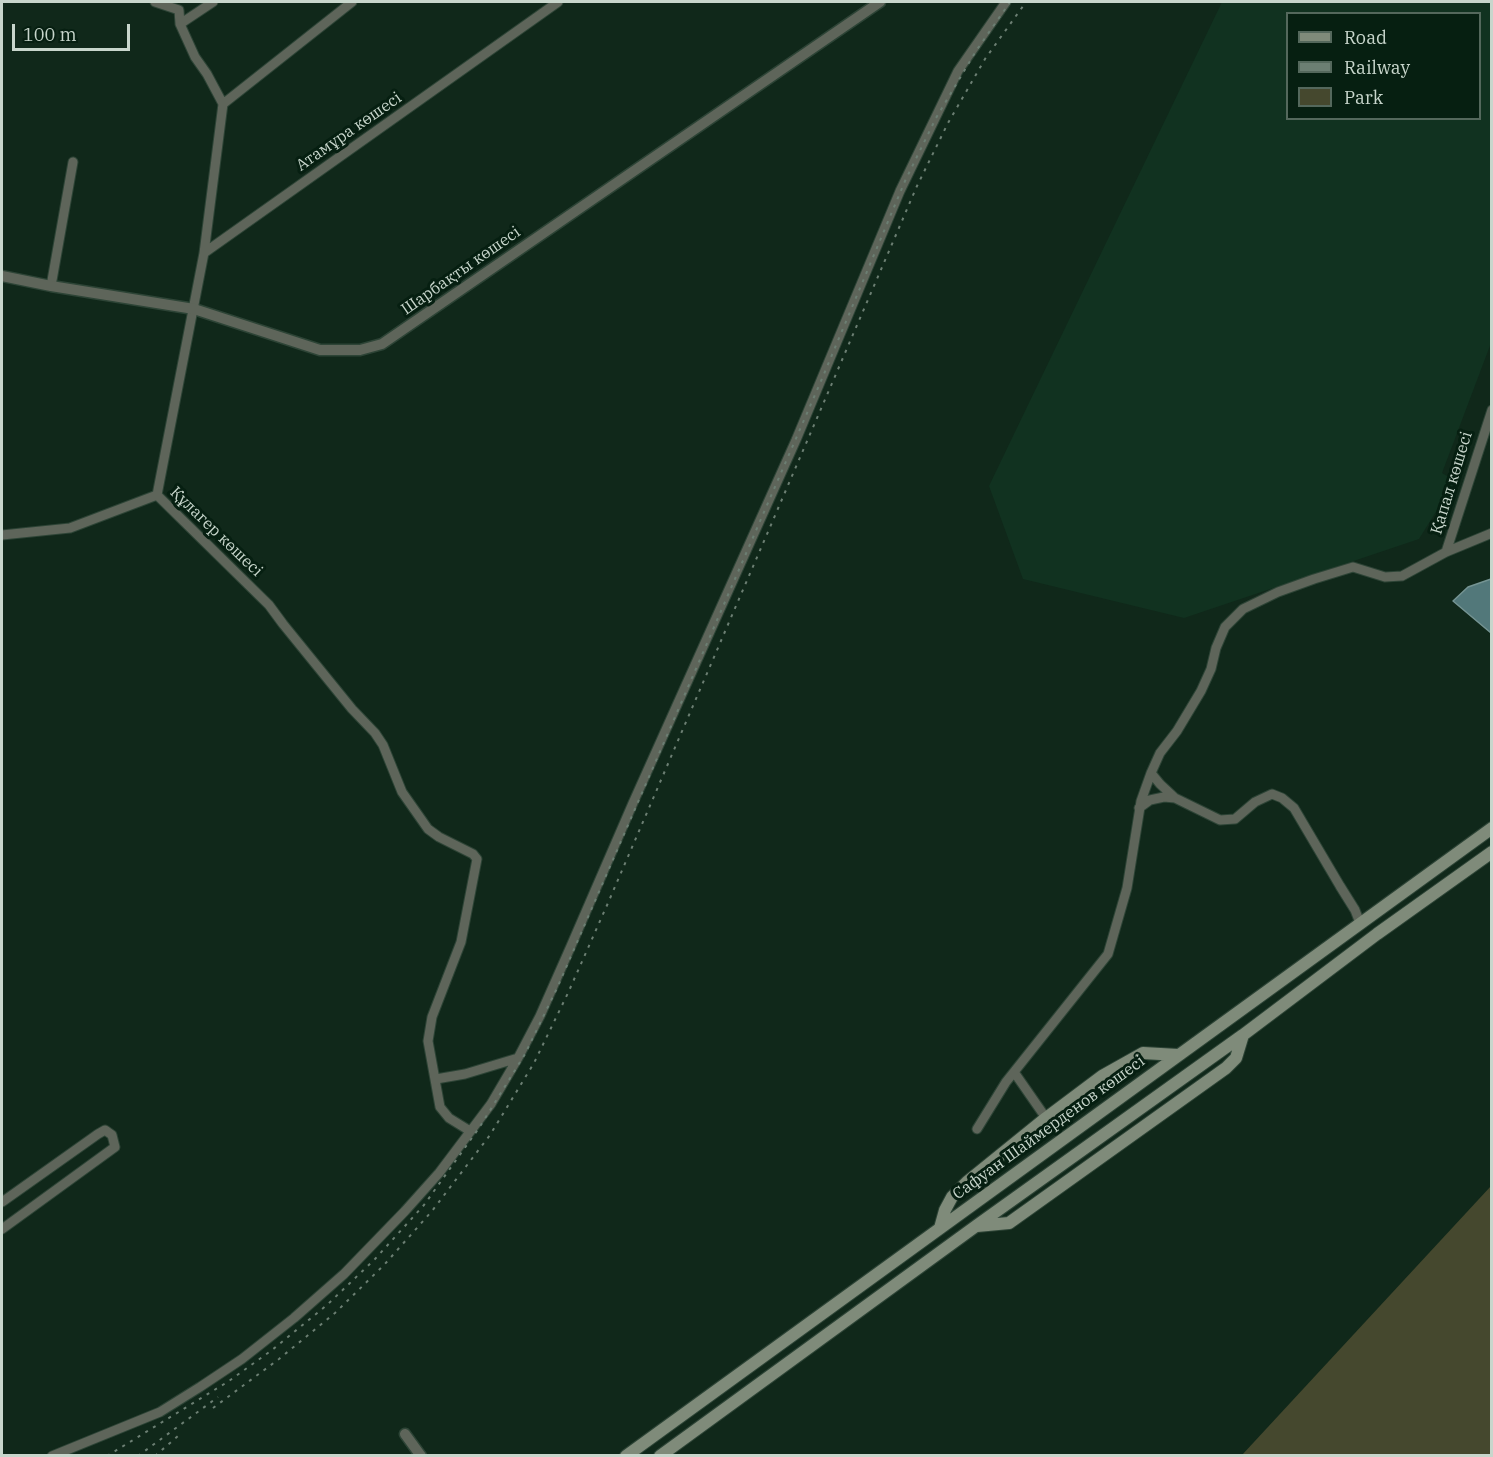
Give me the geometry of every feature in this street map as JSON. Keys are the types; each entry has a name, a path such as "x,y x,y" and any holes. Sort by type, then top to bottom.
{"main road":[{"name":"Сафуан Шаймерденов көшесі","path":"626,1455 1491,828"},
{"path":"660,1455 1243,1035 1491,852"},
{"path":"940,1228 945,1210 952,1197 967,1182 1102,1076 1143,1053 1178,1055"}],"street":[{"path":"155,2 180,6 180,24 195,57 223,104 204,253 194,309"},
{"path":"180,24 213,2"},
{"path":"223,104 352,2"},
{"name":"Атамұра көшесі","path":"204,253 558,2"},
{"name":"Шарбақты көшесі","path":"2,276 194,309 320,350 360,350 382,344 880,2"},
{"path":"52,1455 160,1412 242,1359 294,1318 344,1275 380,1238 439,1173 491,1104 540,1016 795,440 900,191 958,71 1006,2"},
{"path":"51,286 73,162"},
{"name":"Құлагер көшесі","path":"194,309 157,495 269,605 352,709 375,733 383,745 402,792 428,829 473,854 477,859 460,942 432,1017 428,1034 436,1079"},
{"name":"Қапал көшесі","path":"1446,552 1491,410"},
{"path":"2,535 70,528 157,495"},
{"name":"Қапал көшесі","path":"1446,552 1491,533"},
{"path":"978,1129 1006,1082 1108,954 1127,888 1139,808 1151,773 1160,753 1201,691 1211,669 1215,648 1225,627 1243,609 1278,592 1353,567 1385,577 1402,576 1446,552"},
{"path":"1151,773 1175,798 1220,820 1236,819 1255,802 1272,794 1282,798 1294,808 1355,910 1360,923"},
{"path":"1139,808 1150,800 1164,797 1175,798"},
{"path":"470,1131 449,1118 440,1107 436,1079 465,1074 518,1058"},
{"path":"1014,1072 1046,1118"},
{"path":"2,1202 98,1134 105,1130 112,1135 115,1147 2,1229"},
{"path":"405,1434 421,1455"}],"shaded area":[{"path":"1222,2 1491,2 1491,343 1442,473 1455,481 1419,539 1184,618 1023,579 989,486"}],"green space":[{"path":"1491,1186 1491,1455 1242,1455"}],"water":[{"path":"1492,579 1491,633 1453,601 1468,587"}],"railway":[{"path":"107,1456 229,1381 272,1350 327,1305 375,1259 424,1205 479,1128 525,1054 558,986 821,381 905,181 936,118 976,51 1010,2"},
{"path":"213,1408 279,1359 335,1313 384,1265 432,1211 490,1135 534,1063 608,903 917,186 948,123 985,59 1026,2"},
{"path":"138,1456 218,1397"},
{"path":"155,1456 178,1436"}]}
